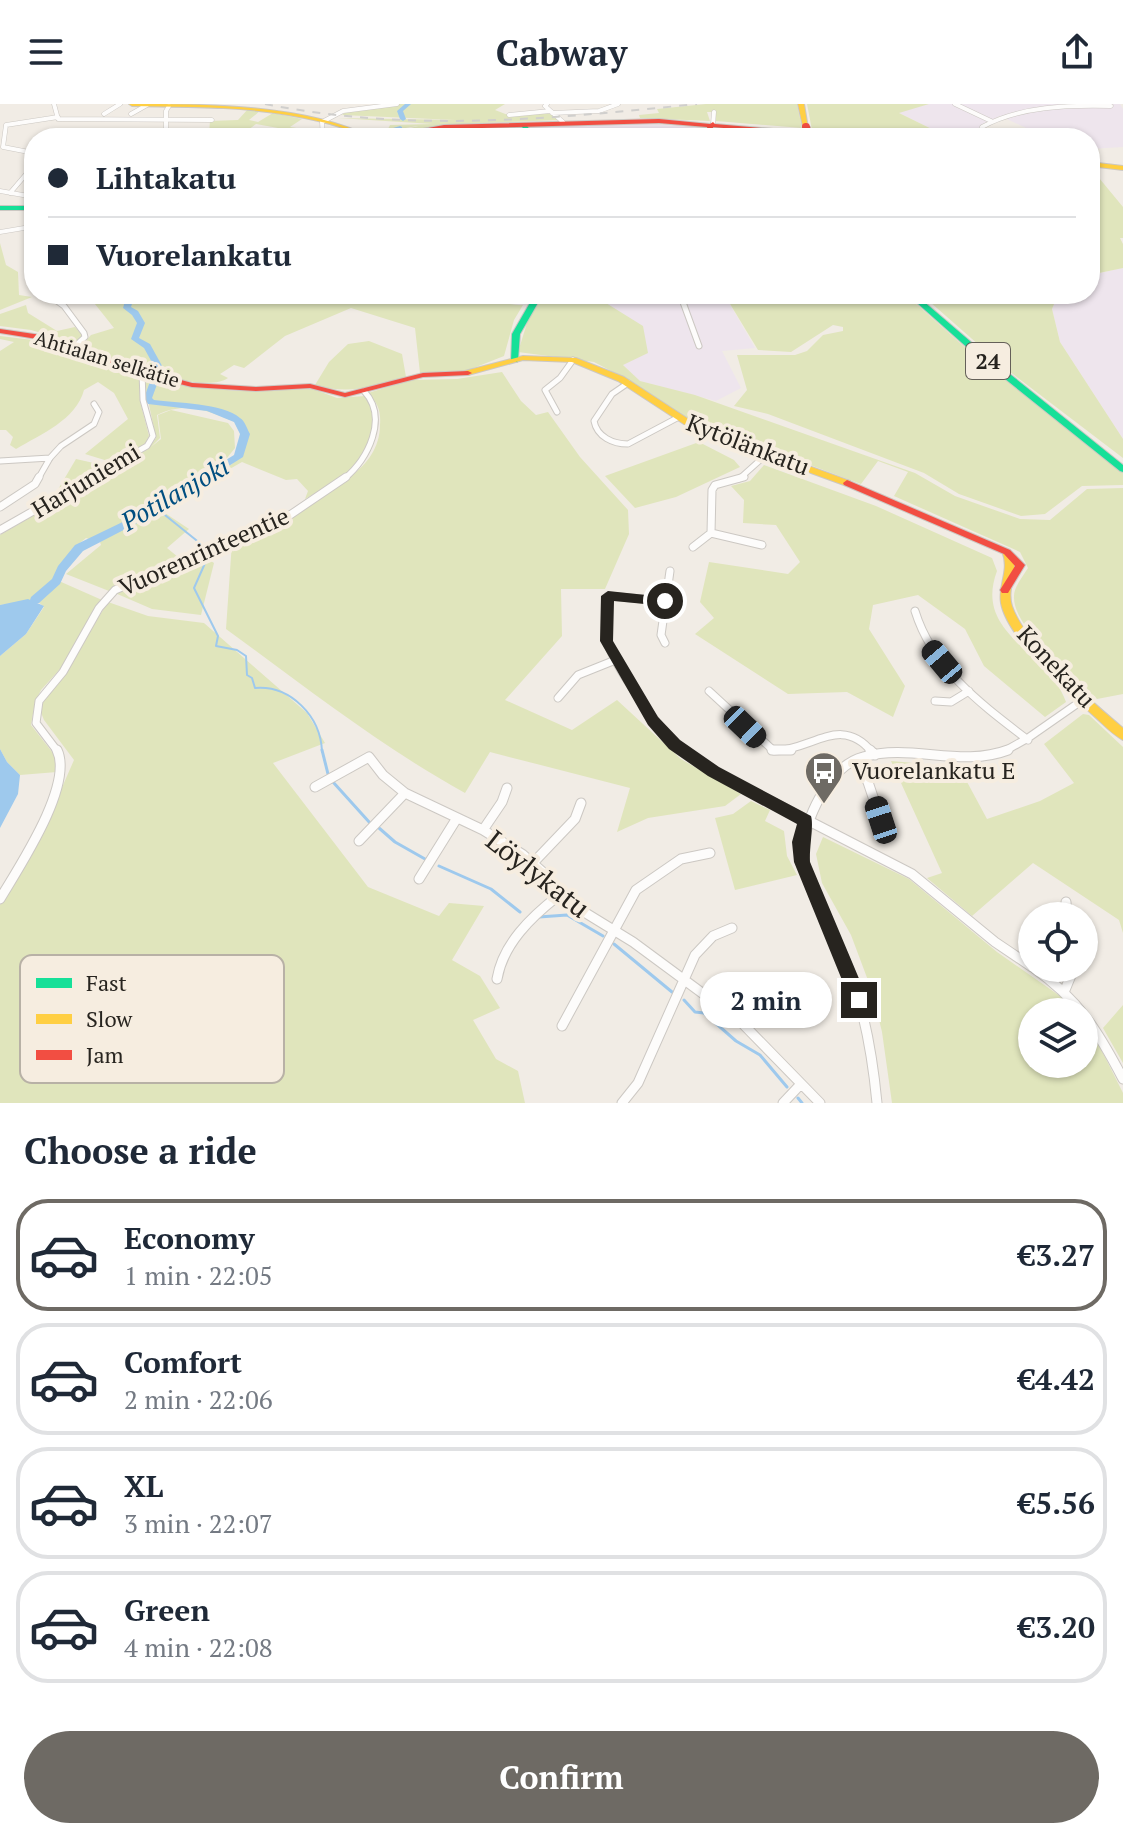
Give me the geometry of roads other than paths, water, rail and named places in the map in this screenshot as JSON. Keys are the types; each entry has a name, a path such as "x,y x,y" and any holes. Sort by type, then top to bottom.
{"main road":[{"path":"801,104 805,128"},
{"path":"137,108 242,105 355,128"},
{"path":"438,128 523,124 555,115 713,127"},
{"path":"523,124 526,128"},
{"path":"1100,165 1123,168"},
{"path":"0,208 24,208"},
{"path":"514,360 513,350 523,317 531,304"},
{"name":"24","path":"922,304 971,348 1123,466"},
{"name":"Ahtialan selkätie","path":"0,331 74,347 142,372 217,387 310,386 345,395 423,375 471,373 495,364"},
{"name":"Kytölänkatu","path":"495,364 543,357 573,360 601,369 628,383 677,418 893,500 1001,549 1019,561 1015,571"},
{"name":"Konekatu","path":"1015,571 1005,590 1006,605 1013,619 1084,699 1123,735"}],"street":[{"path":"54,104 58,118"},
{"path":"104,114 120,104"},
{"path":"321,128 324,120 343,111 397,104"},
{"path":"547,104 545,106 555,115"},
{"path":"509,115 599,111 618,104"},
{"path":"955,104 991,121"},
{"path":"1029,104 1038,110"},
{"path":"166,128 176,105"},
{"path":"982,128 991,121 1038,110 1097,106"},
{"path":"0,122 6,125 58,118 166,122 212,120"},
{"path":"6,125 2,148 24,151"},
{"path":"10,193 24,177"},
{"path":"0,191 24,195"},
{"path":"0,232 24,228"},
{"path":"61,304 84,333 85,337 74,347"},
{"path":"684,304 699,346"},
{"path":"557,412 545,390 560,378 573,360"},
{"name":"Harjuniemi","path":"0,530 147,446 153,436 143,400 142,372"},
{"path":"628,383 607,398 595,419 595,425 608,441 619,446 628,444 677,418"},
{"name":"Vuorenrinteentie","path":"0,899 37,836 62,771 64,760 60,751 36,723 37,701 64,670 105,599 122,585 252,531 338,486 369,456 376,438 374,402 364,391"},
{"path":"0,507 35,484 61,446 94,424 99,412 94,404"},
{"path":"711,533 712,490 715,485 743,478 767,454"},
{"path":"0,461 50,458"},
{"path":"711,533 762,545"},
{"path":"693,547 711,533"},
{"path":"665,643 661,635 670,571"},
{"path":"665,601 608,596 605,634 653,721 674,744 714,772 912,874 1018,958"},
{"path":"915,611 921,637 969,691 1028,740"},
{"path":"558,698 578,675 618,659"},
{"path":"709,691 774,751 785,752 836,733 864,742 875,755"},
{"path":"935,701 951,702 969,691"},
{"path":"877,1103 859,1000 802,862 800,842 805,820 837,773 856,760 901,753 973,757 1014,748 1068,707 1084,699"},
{"name":"Löylykatu","path":"315,787 369,757 383,775 405,793 483,830 533,863 551,881 558,896 685,979 755,1033 800,1085 820,1103"},
{"path":"856,760 868,782 886,836"},
{"path":"483,830 502,802 507,788"},
{"path":"359,841 405,793"},
{"path":"533,863 575,819 581,803"},
{"path":"419,879 457,818"},
{"path":"562,1026 631,897 643,884 681,859 710,853"},
{"path":"497,979 499,968 530,920 558,896"},
{"path":"622,1103 638,1083 700,948 713,936 732,928"},
{"path":"1053,982 1090,1015 1123,1079"},
{"path":"1065,990 1068,982"},
{"path":"783,1103 800,1085"}],"water":[{"path":"28,599 44,606 26,634 0,656 0,605"},
{"path":"0,749 20,775 18,794 0,828"}],"waterway":[{"name":"Potilanjoki","path":"403,119 400,111 408,104"},
{"name":"Potilanjoki","path":"128,304 127,308 135,313 141,323 135,339 147,346 162,373"},
{"name":"Potilanjoki","path":"35,600 56,581 79,548 139,518 238,457 245,434 238,420 207,409 151,402 148,398 155,379"},
{"path":"155,507 201,544"},
{"path":"202,555 206,561 194,588 218,636 216,646 237,650 246,656 247,675 252,678 255,688 280,692 301,705 316,726 322,752"},
{"path":"322,750 328,774"},
{"path":"333,782 370,823"},
{"path":"379,828 395,842 425,859"},
{"path":"439,866 491,889 520,912"},
{"path":"539,917 567,915 603,936"},
{"path":"614,944 672,992"},
{"path":"684,1000 695,1012 704,1013 736,1041 760,1055 787,1087"},
{"path":"798,1098 802,1103"}],"railway":[{"path":"265,104 320,113 428,121 534,118 697,104"}],"place":[{"name":"Vuorelankatu E","path":"824,805"}]}
